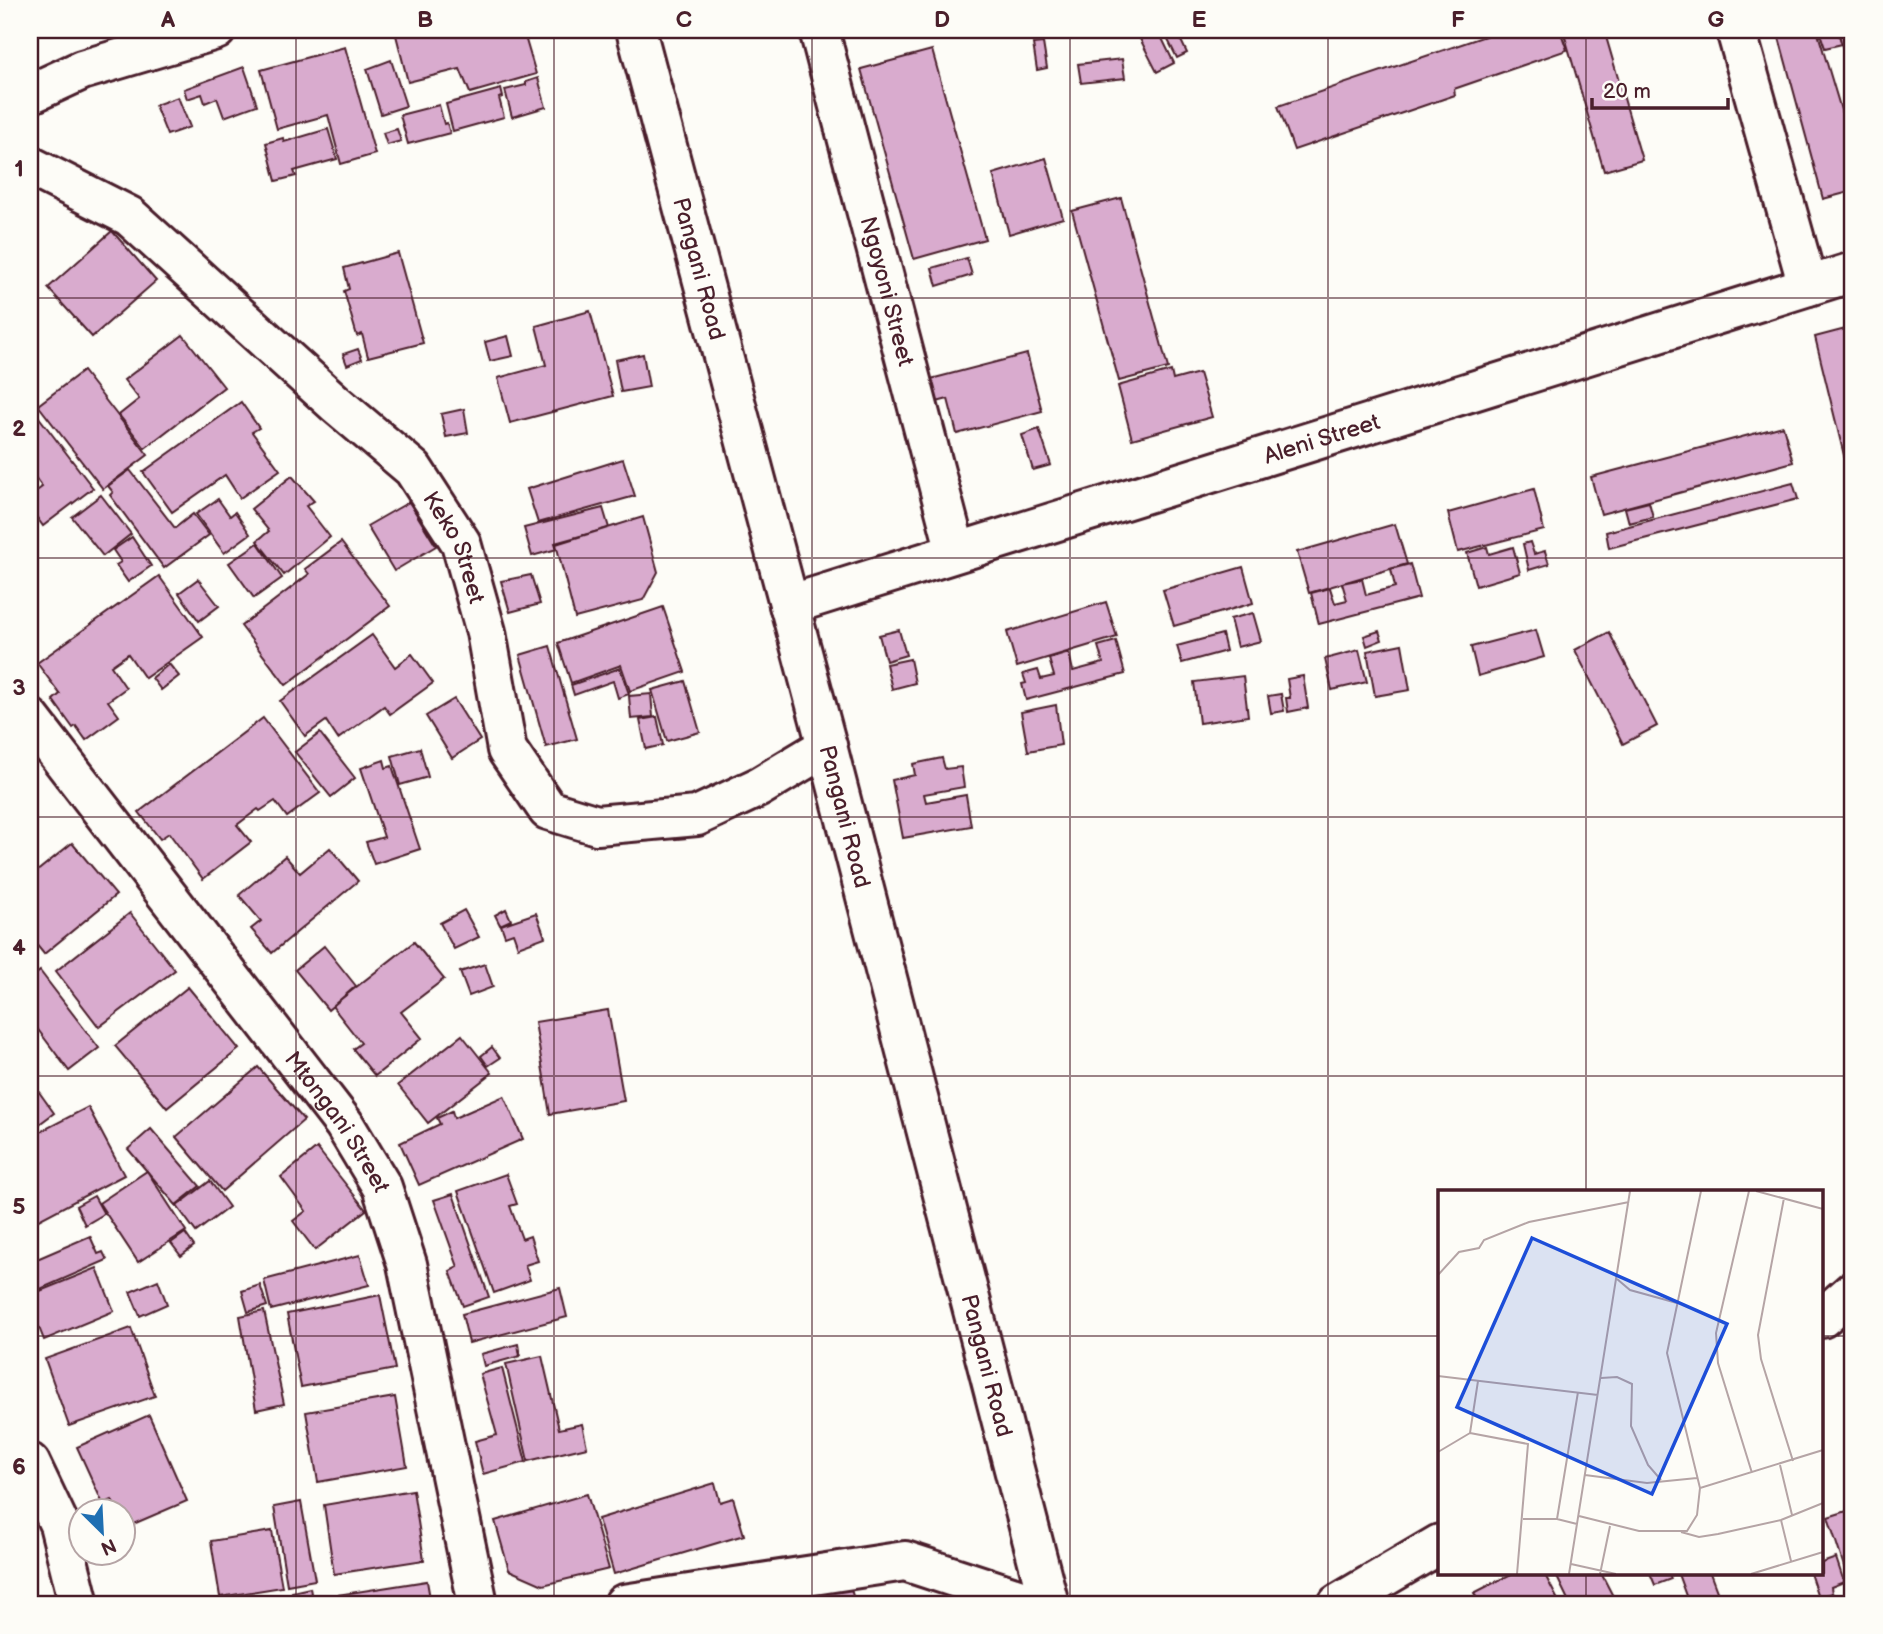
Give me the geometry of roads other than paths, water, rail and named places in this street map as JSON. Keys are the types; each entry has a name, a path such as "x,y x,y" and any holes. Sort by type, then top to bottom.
{"street":[{"path":"30,94 82,70 216,30"},
{"name":"Pangani Road","path":"636,30 827,747 1049,1604"},
{"name":"Ngoyoni Street","path":"819,30 956,552"},
{"path":"1736,30 1808,286"},
{"name":"Keko Street","path":"30,166 129,216 336,404 413,469 461,544 486,632 507,750 548,810 597,825 697,816 759,787 827,747"},
{"name":"Aleni Street","path":"789,605 1853,272"},
{"name":"Mtongani Street","path":"30,718 344,1124 382,1187 407,1264 478,1604"},
{"path":"1824,1316 1853,1291"},
{"path":"30,1462 60,1524 79,1604"},
{"path":"1338,1604 1438,1545"},
{"path":"624,1604 905,1561 1036,1604"}]}
